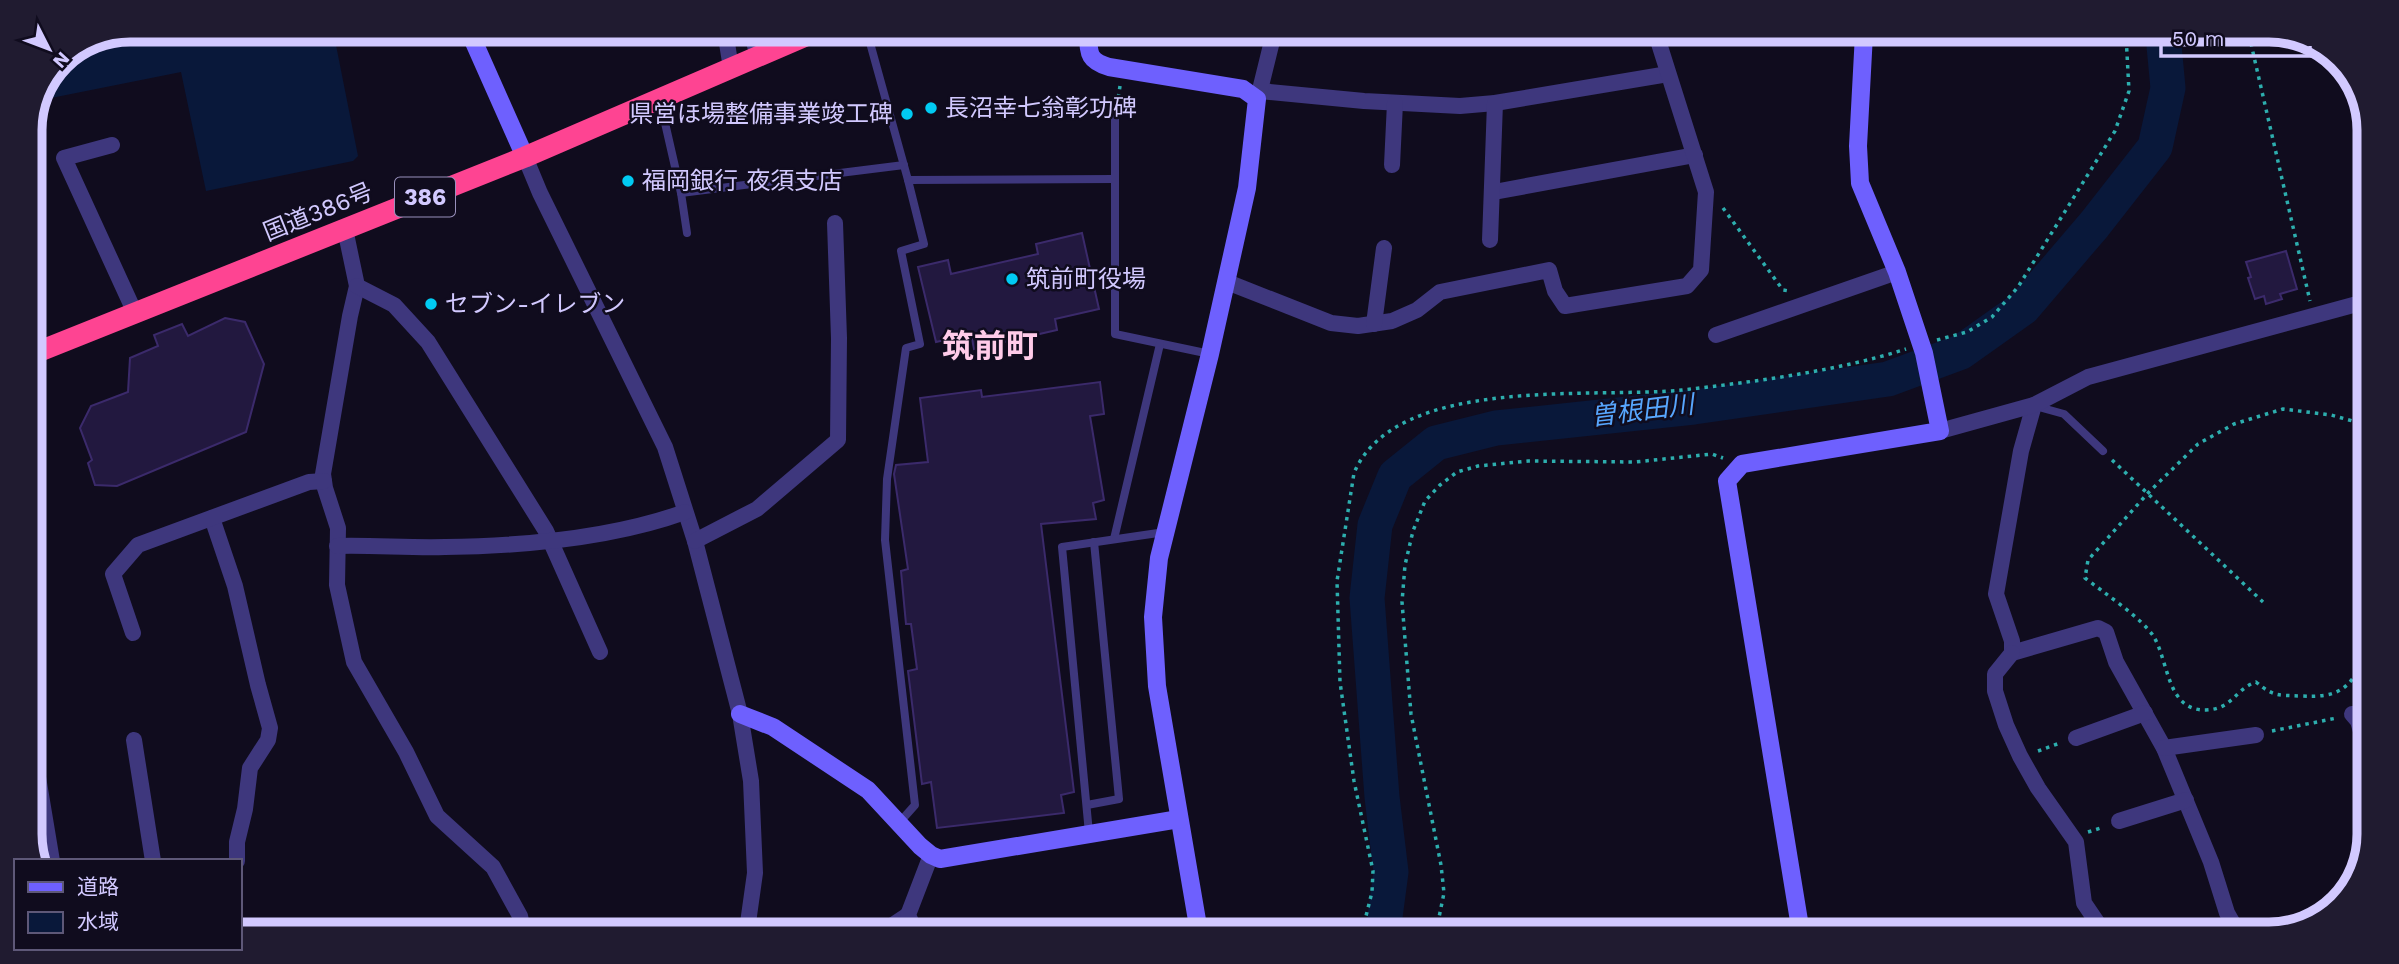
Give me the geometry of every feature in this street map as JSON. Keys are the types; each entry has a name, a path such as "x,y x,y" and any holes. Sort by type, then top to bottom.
{"highway":[{"name":"国道386号","path":"42,350 525,157 792,42"}],"street":[{"path":"474,42 540,193 665,447 695,541 740,714 751,781 755,873 748,922"},
{"path":"727,42 731,68"},
{"path":"754,42 758,56"},
{"path":"1088,42 1089,54 1097,63 1123,70 1243,89 1259,95 1395,103 1460,106 1495,103 1668,74"},
{"path":"1197,922 1157,687 1153,617 1159,558 1227,282 1247,188 1259,95 1272,42"},
{"path":"1227,282 1331,323 1358,326 1392,321 1417,310 1440,292 1549,270 1555,291 1565,306 1687,286 1701,270 1706,192 1658,42"},
{"path":"1864,42 1858,146 1860,183 1897,272 1922,348 1940,432"},
{"path":"1392,165 1395,103"},
{"path":"1490,240 1494,192 1495,103"},
{"path":"112,145 64,158 135,313"},
{"path":"1494,192 1695,155"},
{"path":"695,541 757,509 838,440 839,338 835,223"},
{"path":"345,229 357,286 324,481 338,528 337,585 354,662 406,752 437,816 493,867 521,922"},
{"path":"1374,324 1384,248"},
{"path":"1716,335 1897,272"},
{"path":"357,286 394,305 428,342 550,540 600,652"},
{"path":"1799,922 1727,481 1741,464 1940,432 2034,405 2088,377 2357,304"},
{"path":"2012,653 2012,641 1996,594 2021,451 2034,405"},
{"path":"133,634 113,574 138,545 309,482 324,481"},
{"path":"337,546 446,547 550,540 623,531 685,512"},
{"path":"212,518 235,586 270,728 268,740 250,768 245,808 236,842 237,859"},
{"path":"2097,922 2084,903 2076,842 2020,757 1995,691 1995,674 2012,653 2098,628 2106,632 2116,662 2164,748 2211,862 2232,922"},
{"path":"2076,738 2145,713"},
{"path":"740,714 773,727 868,790 931,855 940,859 1179,819"},
{"path":"2352,715 2357,720"},
{"path":"2164,748 2256,735"},
{"path":"134,740 153,859"},
{"path":"2119,821 2186,800"},
{"path":"42,801 52,859"},
{"path":"898,922 908,915 931,855"},
{"path":"908,915 911,922"}],"lane":[{"path":"870,42 924,244 901,251 920,344 906,348 887,479 885,540 915,805 899,823"},
{"path":"659,98 681,192 687,233"},
{"path":"1115,119 1115,334 1210,354"},
{"path":"681,192 904,165"},
{"path":"908,180 1114,179"},
{"path":"1114,539 1160,344"},
{"path":"2034,405 2064,414 2103,451"},
{"path":"1090,834 1062,547 1165,532"},
{"path":"1087,805 1119,799 1094,542"}],"path":[{"path":"1364,922 1372,892 1373,871 1354,781 1340,682 1336,581 1354,472 1359,460 1371,445 1395,426 1438,410 1487,398 1681,390 1803,372 1893,354 1922,348 1967,332 1992,317 2018,287 2115,131 2129,91 2126,42"},
{"path":"2251,42 2309,299 2319,315"},
{"path":"1115,119 1123,70"},
{"path":"1706,192 1716,199 1783,290 1793,292"},
{"path":"2357,422 2331,415 2283,410 2234,424 2198,444 2148,493 2088,560 2085,578 2154,637 2176,696 2187,705 2205,710 2224,706 2234,700 2244,686 2256,682 2272,695 2325,698 2350,682 2357,670"},
{"path":"2103,451 2263,602"},
{"path":"1438,922 1444,893 1441,865 1411,715 1402,602 1410,542 1425,501 1457,472 1478,466 1528,461 1635,462 1712,454 1741,464"},
{"path":"2256,735 2352,715"},
{"path":"2020,757 2076,738"},
{"path":"2073,838 2119,821"}],"water":[{"path":"335,42 358,156 353,161 206,191 181,72 48,99 55,84 84,84 84,55 113,44"}],"building":[{"path":"1082,233 1099,309 1055,319 1057,330 974,349 971,334 936,342 918,267 948,260 951,274 1038,254 1036,244"},
{"path":"2286,251 2297,289 2280,294 2282,299 2266,304 2264,296 2255,299 2246,262"},
{"path":"225,318 245,322 264,364 246,432 117,486 95,485 88,463 92,460 80,428 91,406 128,392 130,358 158,346 154,335 182,324 188,336"},
{"path":"1100,382 1104,414 1090,416 1104,500 1093,503 1096,519 1041,524 1074,792 1061,795 1064,813 937,828 931,782 922,784 908,671 917,669 911,624 906,624 901,571 908,569 894,474 896,465 928,462 920,398 981,390 982,397"}],"waterway":[{"name":"曽根田川","path":"1384,922 1391,872 1382,797 1367,598 1375,525 1395,476 1436,443 1496,428 1694,407 1888,379 1961,352 2023,308 2094,225 2155,147 2168,88 2164,42"}],"place":[{"name":"長沼幸七翁彰功碑","path":"931,108"},
{"name":"県営ほ場整備事業竣工碑","path":"907,114"},
{"name":"福岡銀行 夜須支店","path":"628,181"},
{"name":"筑前町役場","path":"1012,279"},
{"name":"セブン-イレブン","path":"431,304"}],"district":[{"name":"筑前町","path":"990,346"}]}
